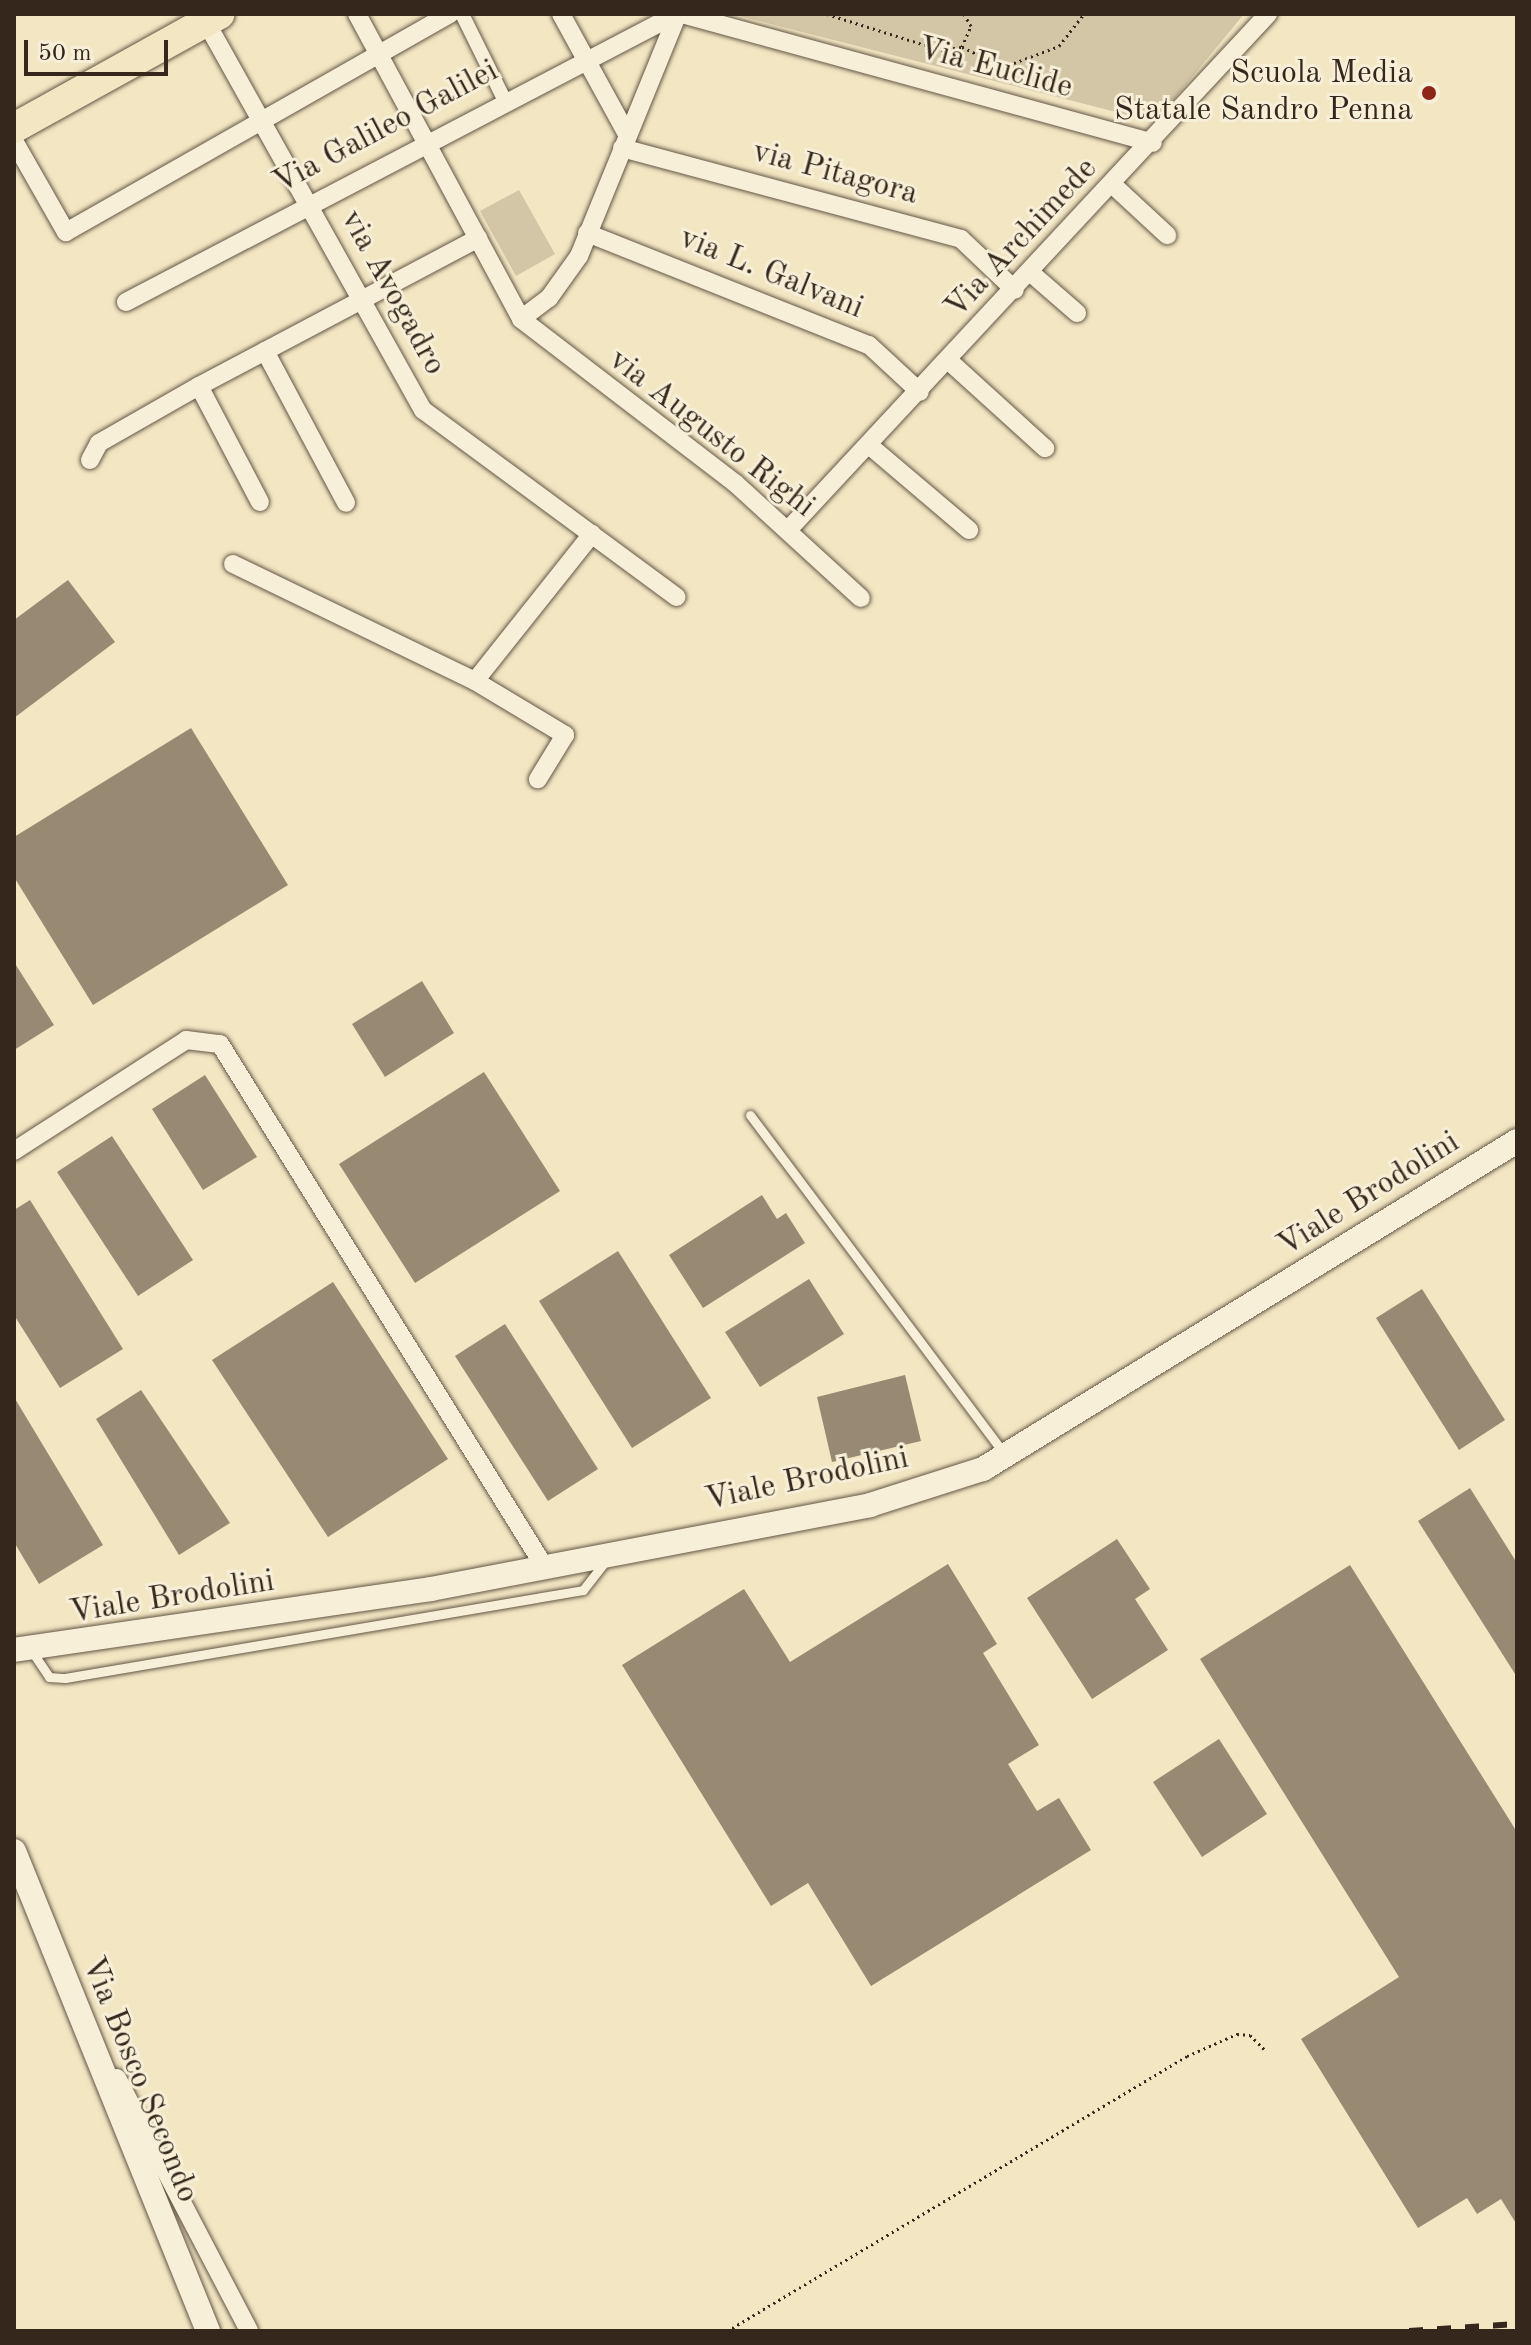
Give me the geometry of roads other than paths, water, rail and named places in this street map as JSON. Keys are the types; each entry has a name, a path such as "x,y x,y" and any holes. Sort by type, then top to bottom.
{"main road":[{"path":"14,128 213,18"}],"street":[{"path":"357,14 521,319 549,298 587,233 679,14"},
{"path":"14,141 66,232 261,118 450,14"},
{"path":"462,14 504,99"},
{"path":"561,14 624,140"},
{"name":"Via Galileo Galilei","path":"126,302 584,57 679,14"},
{"name":"Via Euclide","path":"679,14 704,17 1153,143"},
{"name":"Via Archimede","path":"788,530 1153,143 1268,14"},
{"name":"via Avogadro","path":"213,18 261,118 423,410 677,597"},
{"name":"via Pitagora","path":"624,140 961,239 1015,290"},
{"path":"1113,185 1167,235"},
{"name":"via L. Galvani","path":"587,233 869,345 920,392"},
{"path":"90,460 99,443 199,386 478,238"},
{"path":"1031,273 1077,313"},
{"name":"via Augusto Righi","path":"521,319 788,530 861,598"},
{"path":"265,351 346,503"},
{"name":"Via Archimede","path":"949,361 1045,448"},
{"path":"199,386 260,502"},
{"path":"870,446 969,530"},
{"path":"475,681 592,534"},
{"path":"233,564 475,681 565,735 538,779"},
{"path":"14,1151 186,1040 220,1044 544,1566"},
{"name":"Viale Brodolini","path":"21,1654 544,1566 870,1505 1007,1458 1517,1141"},
{"name":"Via Bosco Secondo","path":"14,1851 89,2046 208,2331"},
{"path":"89,2046 112,2067 249,2331"}],"lane":[{"path":"750,1115 1007,1458"},
{"path":"21,1654 49,1677 65,1678 583,1590 613,1552"}],"railway":[{"path":"1409,2331 1517,2324"}],"place":[{"name":"Scuola Media Statale Sandro Penna","path":"1429,93"}]}
